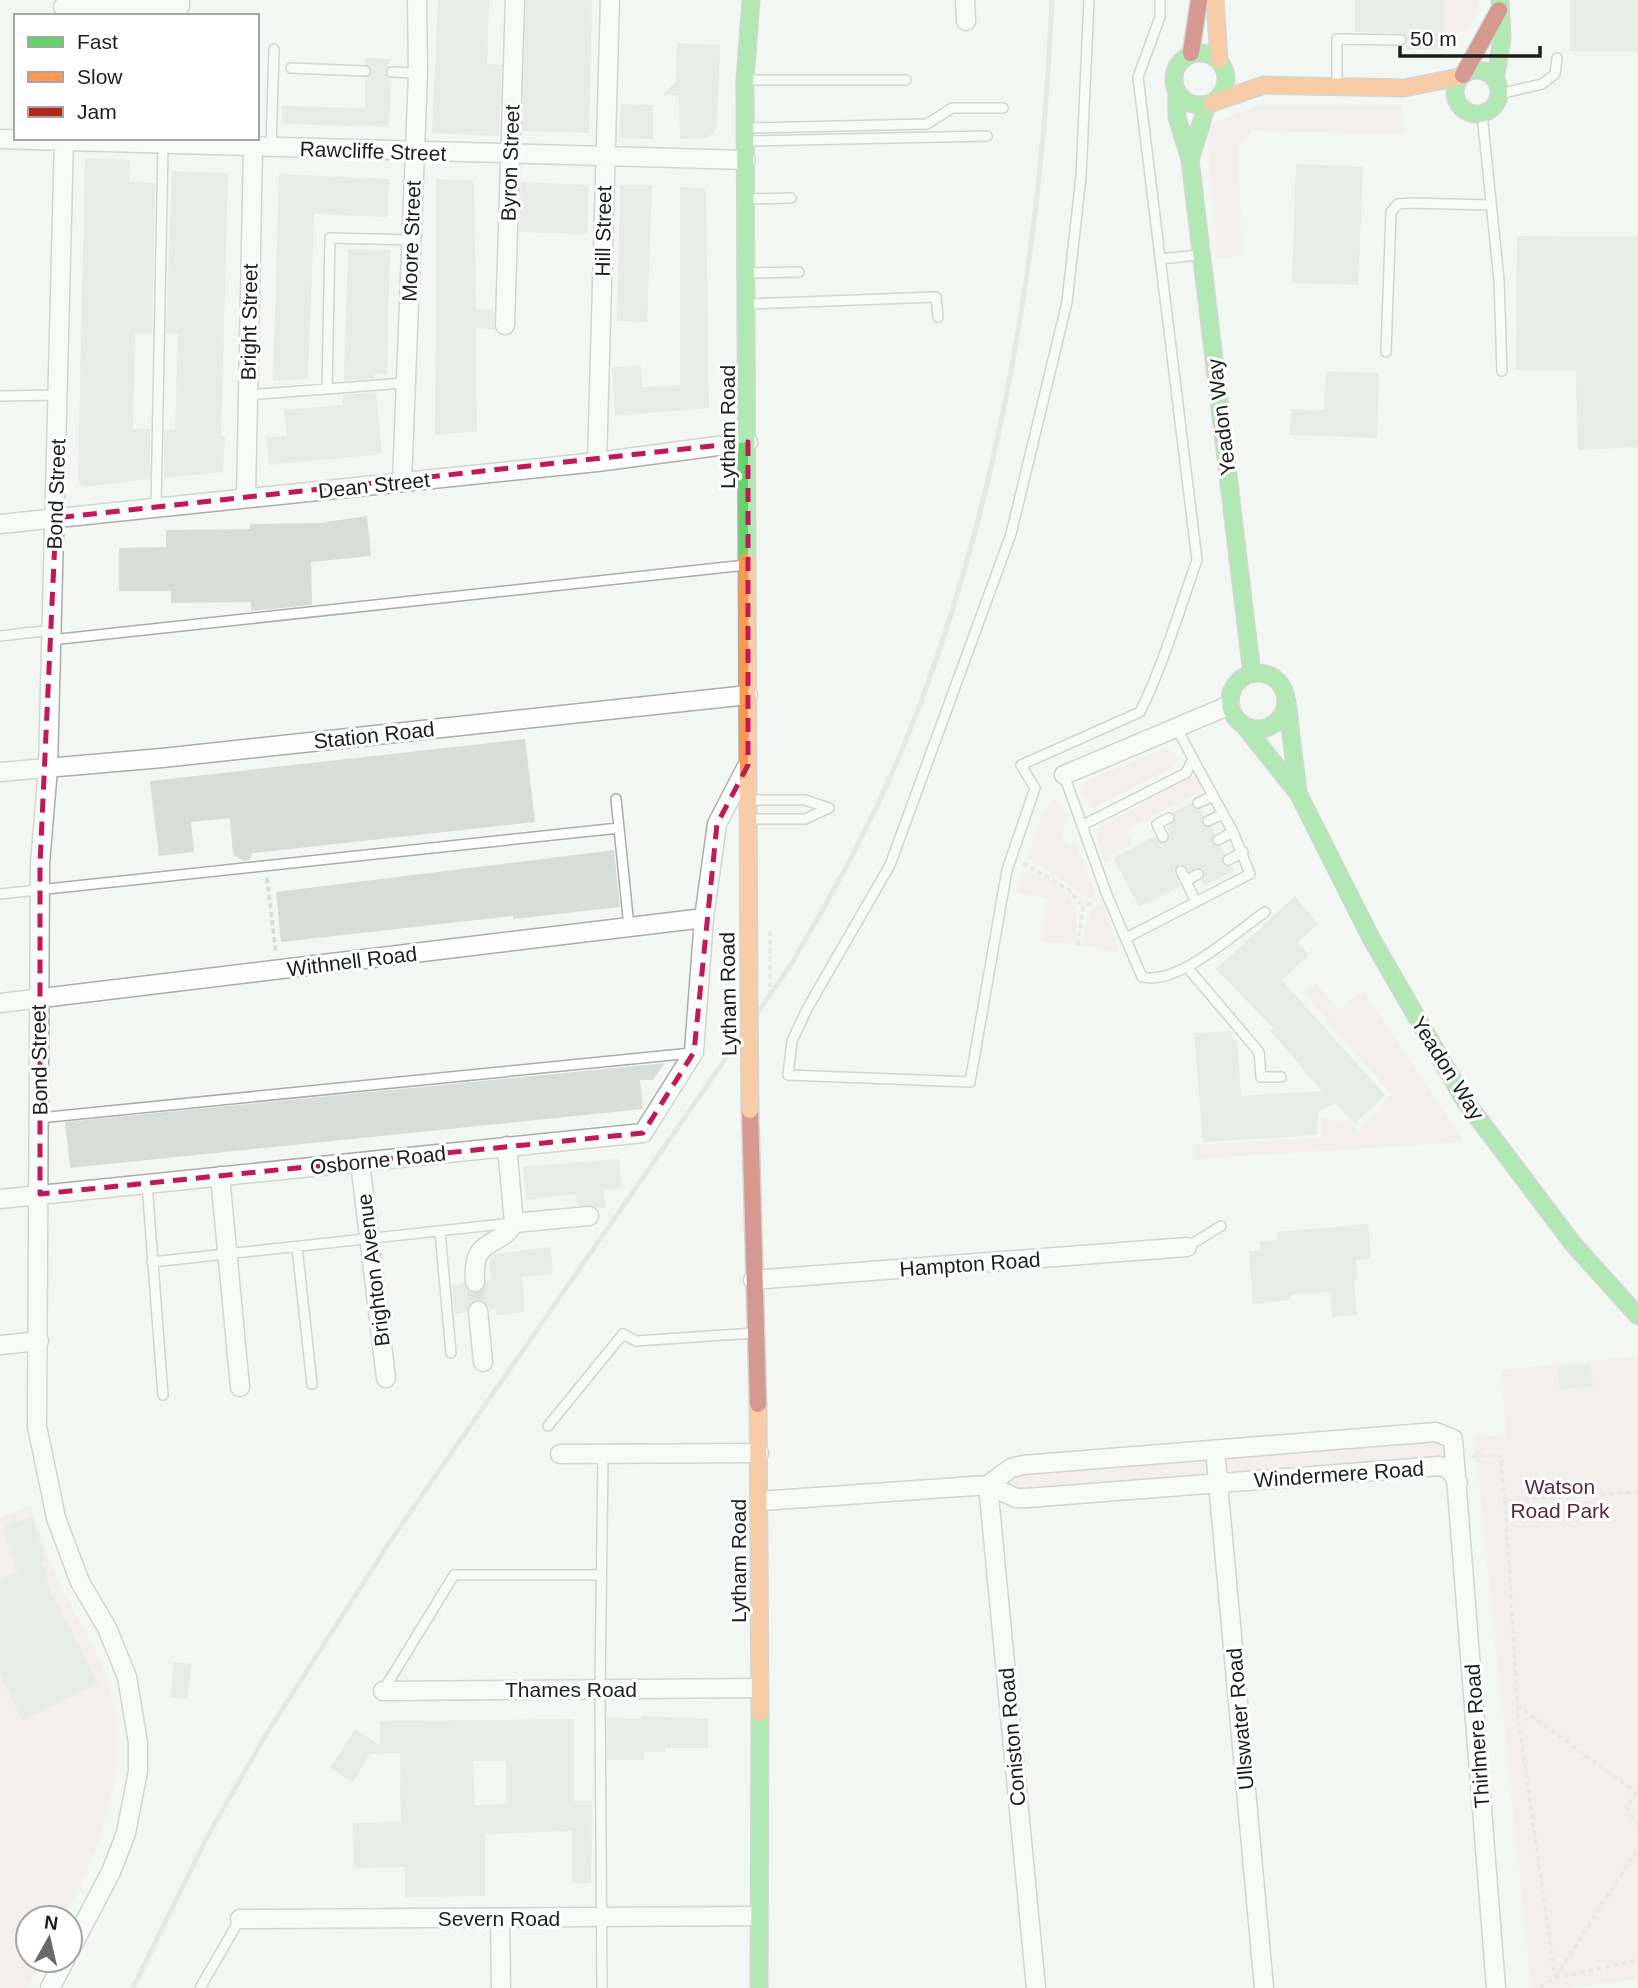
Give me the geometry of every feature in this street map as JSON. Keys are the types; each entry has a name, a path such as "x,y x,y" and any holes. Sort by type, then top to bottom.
{"street":[{"name":"Moore Street","path":"402,482 418,73 417,0"},
{"name":"Byron Street","path":"505,325 515,0"},
{"name":"Hill Street","path":"597,461 610,0"},
{"name":"Lytham Road","path":"751,0 745,80 748,304 747,819 750,1110 760,1501 759,1988"},
{"path":"965,0 966,21"},
{"path":"1199,0 1191,53 1176,70 1177,92 1190,104 1209,104 1264,85 1404,88 1484,71 1497,87"},
{"path":"1209,104 1225,85 1215,0"},
{"path":"1461,107 1455,91 1500,4"},
{"path":"1404,88 1461,107 1468,113 1482,114 1494,107 1502,39 1500,4"},
{"path":"63,8 173,7"},
{"path":"1191,53 1208,54 1264,85"},
{"name":"Yeadon Way","path":"1177,92 1177,117 1190,160 1252,674"},
{"name":"Yeadon Way","path":"1190,160 1209,104"},
{"name":"Rawcliffe Street","path":"64,140 604,159 746,160"},
{"name":"Bond Street","path":"64,140 48,768 39,890 40,1194 37,1426 49,1489 67,1550 127,1677 138,1743 138,1771 126,1833 111,1872 84,1923"},
{"name":"Bright Street","path":"246,497 248,395 262,147"},
{"name":"Dean Street","path":"0,524 597,461 748,442"},
{"path":"1261,673 1277,680 1286,696 1283,713 1271,726 1254,729 1245,727 1237,721 1230,705 1230,696 1237,682 1252,674 1261,673"},
{"name":"Station Road","path":"0,772 748,695"},
{"name":"Yeadon Way","path":"1286,696 1298,793"},
{"path":"1064,775 1230,705"},
{"name":"Yeadon Way","path":"1245,727 1298,793 1371,939 1465,1101 1574,1245 1638,1316"},
{"name":"Osborne Road","path":"0,1199 643,1133 694,1052 704,918 717,824 748,765"},
{"name":"Withnell Road","path":"0,1003 704,918"},
{"path":"475,1282 476,1262 481,1249 510,1230 514,1223 507,1146"},
{"name":"Brighton Avenue","path":"360,1162 386,1378"},
{"path":"220,1176 240,1387"},
{"path":"514,1223 589,1216"},
{"name":"Hampton Road","path":"754,1280 1187,1247"},
{"path":"478,1311 483,1362"},
{"path":"0,1345 39,1341"},
{"name":"Windermere Road","path":"988,1485 1011,1468 1023,1465 1436,1432 1444,1433 1453,1439 1457,1456"},
{"name":"Ullswater Road","path":"1215,1450 1264,1988"},
{"path":"560,1454 759,1453"},
{"path":"1457,1456 1458,1483"},
{"name":"Windermere Road","path":"760,1501 988,1485 1016,1498 1027,1498 1440,1466 1450,1470 1458,1483"},
{"name":"Thirlmere Road","path":"1458,1483 1496,1988"},
{"name":"Coniston Road","path":"988,1485 1036,1988"},
{"name":"Thames Road","path":"383,1691 758,1688"},
{"name":"Severn Road","path":"240,1919 758,1916"},
{"path":"500,1918 501,1988"}],"lane":[{"path":"1089,0 1081,177 1067,302 1011,534 890,865 807,1009 792,1041 788,1075 970,1082 1011,859 1035,788 1021,765 1140,712 1157,676 1197,560 1138,77 1160,17 1160,0"},
{"path":"1337,87 1337,39 1401,40"},
{"path":"262,147 274,49"},
{"path":"1497,87 1542,85 1555,74 1557,58"},
{"path":"291,68 365,71"},
{"path":"392,72 418,73"},
{"path":"745,80 906,80"},
{"path":"746,135 927,124 952,108 1003,108"},
{"path":"1482,114 1489,205 1499,280 1502,371"},
{"path":"746,135 987,136"},
{"path":"156,143 156,507"},
{"path":"746,199 791,198"},
{"path":"1386,352 1391,212 1398,204 1410,203 1489,205"},
{"path":"327,389 330,237 411,240"},
{"path":"1161,259 1202,254"},
{"path":"747,273 799,272"},
{"path":"748,304 936,297 937,317"},
{"path":"248,395 405,383"},
{"path":"0,396 58,395"},
{"path":"0,636 52,635 747,564"},
{"path":"1126,937 1250,874 1243,852 1177,727"},
{"path":"1083,825 1186,773 1193,759"},
{"path":"1064,775 1142,977 1164,976 1187,967 1265,912"},
{"path":"1198,803 1213,796"},
{"path":"616,799 629,927"},
{"path":"747,800 805,800 829,808 805,819 747,819"},
{"path":"1208,821 1223,814"},
{"path":"1163,837 1157,824 1169,818"},
{"path":"0,894 619,828"},
{"path":"1218,840 1233,832"},
{"path":"1228,860 1243,852"},
{"path":"1181,871 1196,902"},
{"path":"1186,881 1198,874"},
{"path":"1187,967 1259,1052 1261,1077 1281,1077"},
{"path":"39,1118 694,1052"},
{"path":"147,1184 163,1395"},
{"path":"152,1262 514,1223"},
{"path":"1187,1247 1221,1226"},
{"path":"440,1232 451,1353"},
{"path":"297,1247 312,1384"},
{"path":"548,1426 623,1334 636,1341 755,1333"},
{"path":"601,1988 600,1689 603,1454"},
{"path":"383,1691 454,1575 601,1575"},
{"path":"200,1988 240,1919"}],"path":[{"path":"1011,859 1024,863 1060,884 1083,906"},
{"path":"265,866 278,970"},
{"path":"1083,906 1100,899"},
{"path":"1078,945 1083,906"},
{"path":"1457,1456 1500,1455 1517,1705 1555,1978"},
{"path":"1505,1501 1638,1492"},
{"path":"1517,1705 1637,1793 1626,1808 1638,1825"},
{"path":"1555,1978 1638,1848"},
{"path":"1538,1988 1555,1978 1638,1960"}],"highlighted area":[{"path":"748,442 748,765 717,824 694,1052 643,1133 40,1194 40,864 56,518"}],"green space":[{"path":"1443,0 1479,0 1476,15 1469,26 1444,40"},
{"path":"1256,106 1402,106 1404,134 1252,131 1238,150 1243,256 1217,258 1207,136 1211,124"},
{"path":"1165,748 1175,753 1178,760 1167,770 1092,808 1081,793 1086,781"},
{"path":"1194,775 1200,777 1204,787 1202,791 1126,830 1133,844 1111,855 1112,860 1105,864 1097,838 1099,828"},
{"path":"1055,798 1068,816 1062,833 1065,842 1077,846 1096,895 1086,899 1060,878 1027,859 1042,814"},
{"path":"1030,871 1064,890 1070,898 1077,917 1075,944 1041,942 1047,899 1016,892 1022,872"},
{"path":"1103,904 1119,952 1082,945 1091,907"},
{"path":"1316,984 1339,1010 1362,990 1465,1142 1193,1159 1193,1145 1321,1138 1321,1118 1349,1122 1359,1131 1382,1109 1380,1107 1391,1094 1305,994"},
{"name":"Watson Road Park","path":"1638,1356 1638,1979 1565,1988 1531,1988 1474,1437 1506,1435 1501,1370"},
{"path":"1444,1433 1450,1470 1027,1498 988,1485 1005,1472"},
{"path":"31,1505 58,1581 105,1673 116,1717 115,1777 109,1806 90,1864 71,1904 14,1904 14,1974 34,1974 27,1988 0,1988 0,1518"}],"building":[{"path":"438,0 489,0 487,64 502,65 499,136 432,133"},
{"path":"526,0 592,0 589,133 522,131"},
{"path":"1355,0 1443,0 1444,50 1405,50 1408,39 1402,33 1355,32"},
{"path":"1570,0 1638,0 1638,51 1570,51"},
{"path":"677,43 720,45 717,125 713,134 705,138 680,139 679,95 662,95 676,82"},
{"path":"365,58 391,59 385,72 391,79 389,127 282,124 282,106 365,108 365,78 372,71 365,64"},
{"path":"621,104 653,105 653,139 619,138"},
{"path":"85,158 130,160 129,182 155,183 152,334 135,334 133,429 150,429 150,479 83,487 78,483"},
{"path":"1296,164 1363,167 1358,285 1292,283"},
{"path":"172,171 228,173 221,436 225,436 223,472 164,478 164,430 175,430 178,334 166,334"},
{"path":"279,174 389,179 388,217 314,214 308,379 273,381"},
{"path":"436,179 474,180 476,309 494,310 494,329 476,328 477,431 435,435"},
{"path":"521,182 589,185 587,234 519,232"},
{"path":"620,185 652,185 647,322 617,321"},
{"path":"680,187 706,188 709,408 615,416 612,367 641,366 642,387 680,385"},
{"path":"1517,236 1638,237 1638,447 1578,450 1576,370 1516,370"},
{"path":"348,249 390,250 387,374 344,381"},
{"path":"1326,371 1379,373 1377,438 1290,435 1291,409 1324,410"},
{"path":"376,392 382,454 269,465 266,438 287,436 284,410 343,405 343,395"},
{"path":"367,516 371,556 311,562 312,605 251,611 251,602 171,603 171,591 119,591 119,548 166,547 166,530 250,529 250,524 319,523"},
{"path":"525,739 535,822 253,853 249,860 244,861 233,855 230,818 191,822 194,852 159,856 150,781"},
{"path":"1191,803 1195,809 1201,809 1204,815 1202,825 1211,827 1215,834 1212,843 1221,846 1225,854 1222,864 1232,866 1234,871 1204,886 1201,880 1205,875 1202,868 1189,871 1179,864 1174,871 1180,886 1139,907 1113,858 1155,836 1160,843 1167,843 1170,837 1167,829 1176,819 1173,812"},
{"path":"614,850 620,907 281,942 276,892"},
{"path":"1295,896 1318,924 1298,942 1309,955 1282,980 1385,1095 1355,1124 1335,1103 1318,1112 1317,1135 1203,1142 1194,1033 1232,1031 1233,1040 1237,1040 1241,1096 1322,1091 1269,1029 1274,1029 1216,969"},
{"path":"665,1063 653,1080 640,1080 643,1109 70,1168 65,1122"},
{"path":"619,1159 622,1188 604,1190 606,1208 577,1206 575,1194 526,1200 523,1167"},
{"path":"1368,1224 1371,1259 1356,1260 1358,1279 1354,1280 1357,1315 1332,1317 1330,1292 1290,1295 1291,1300 1253,1304 1249,1251 1260,1250 1260,1241 1278,1240 1277,1232"},
{"path":"550,1247 553,1274 522,1277 525,1312 496,1315 496,1309 489,1310 487,1304 478,1300 471,1302 467,1312 455,1314 452,1285 464,1283 470,1292 481,1291 486,1281 491,1280 489,1259 494,1254"},
{"path":"1590,1364 1593,1386 1560,1390 1558,1368"},
{"path":"32,1517 46,1561 42,1562 51,1593 98,1682 22,1720 0,1674 0,1581 18,1572 3,1526"},
{"path":"174,1662 192,1664 187,1699 170,1697"},
{"path":"641,1716 708,1719 708,1748 665,1748 665,1752 644,1752 644,1760 607,1760 607,1718 641,1719"},
{"path":"574,1719 574,1801 592,1801 591,1883 572,1883 572,1831 485,1834 485,1896 405,1897 405,1867 354,1868 353,1823 401,1822 400,1753 370,1754 353,1782 330,1768 355,1729 380,1745 380,1721","holes":["473,1761 506,1761 506,1804 475,1805"]}],"tunnel":[{"path":"475,1282 478,1311"}],"railway":[{"path":"133,1988 206,1839 265,1736 389,1543 790,966 873,815 914,720 944,635 971,547 993,457 1027,274 1047,91 1052,0"}],"traffic: fast":[{"path":"747,561 745,80 751,0"},
{"path":"1495,80 1502,39 1500,0"},
{"path":"1200,53 1210,55 1218,61 1224,69 1226,79 1224,89 1218,97 1210,103 1200,105 1190,103 1182,97 1176,89 1174,79 1176,69 1182,61 1190,55 1200,53"},
{"path":"1477,70 1493,76 1499,92 1493,108 1477,114 1461,108 1455,92 1461,76 1477,70"},
{"path":"1177,92 1177,117 1190,160 1252,674"},
{"path":"1190,160 1207,104"},
{"path":"1253,673 1263,673 1278,681 1284,690 1286,701 1284,712 1278,721 1263,729 1253,729 1235,717 1230,706 1230,696 1242,678 1253,673"},
{"path":"1287,701 1298,793"},
{"path":"1245,727 1298,793 1371,938 1465,1101 1574,1245 1638,1316"},
{"path":"759,1988 760,1713"}],"traffic: slow":[{"path":"1215,0 1219,60"},
{"path":"1212,103 1264,85 1404,88 1459,77"},
{"path":"747,561 749,1001"},
{"path":"749,1001 750,1110"},
{"path":"758,1404 760,1713"}],"traffic: jam":[{"path":"1191,53 1199,0"},
{"path":"1463,75 1499,10"},
{"path":"750,1110 758,1404"}]}
